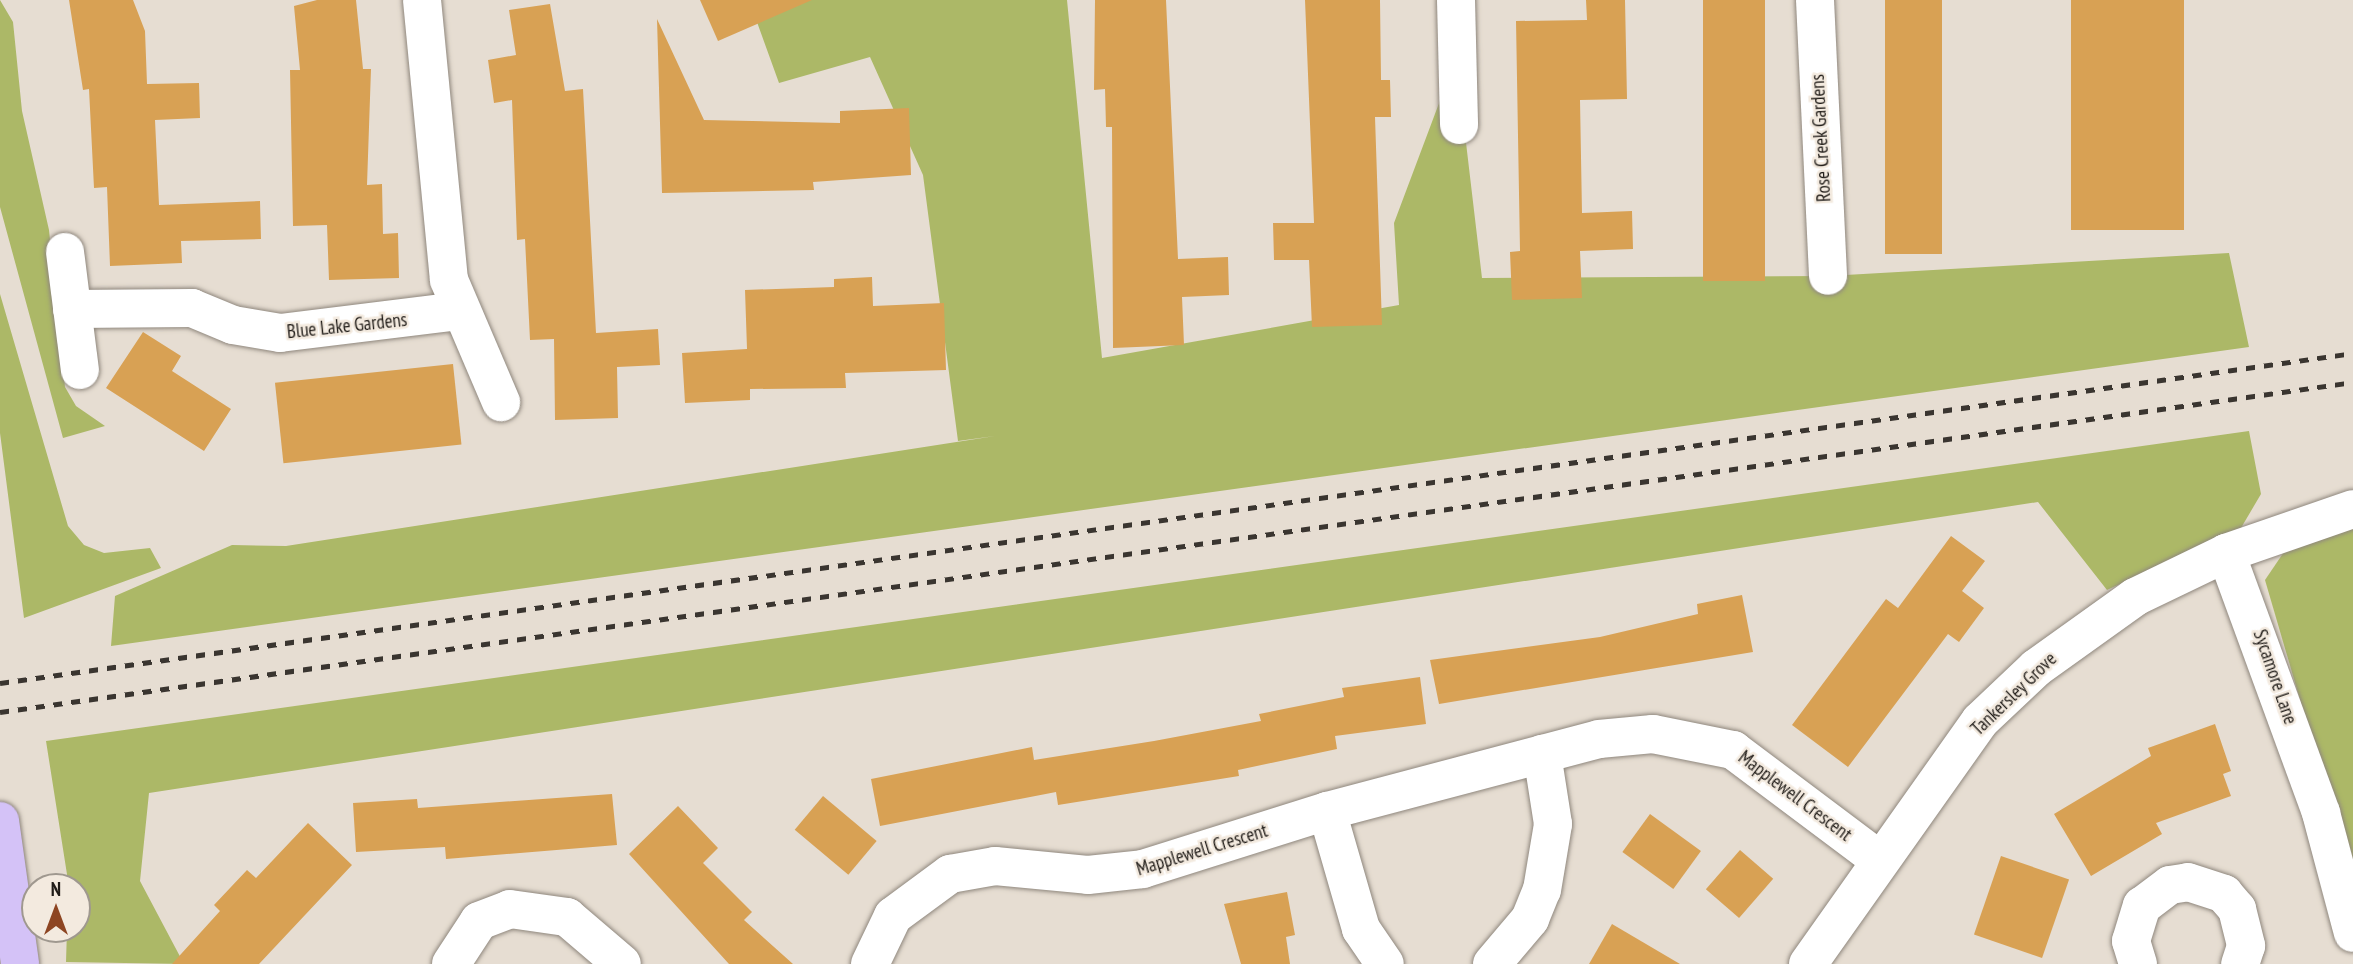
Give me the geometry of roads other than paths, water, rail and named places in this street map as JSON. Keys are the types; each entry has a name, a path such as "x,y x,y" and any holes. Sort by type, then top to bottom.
{"main road":[{"path":"0,821 20,964"}],"street":[{"path":"422,0 444,251 458,311 501,402"},
{"path":"1456,0 1459,125"},
{"name":"Rose Creek Gardens","path":"1815,0 1828,276"},
{"path":"65,252 80,370"},
{"name":"Blue Lake Gardens","path":"72,309 192,308 233,326 280,333 458,311"},
{"path":"2226,554 2353,509"},
{"name":"Tankersley Grove","path":"1808,964 1878,859 1980,721 2036,668 2135,597 2226,554"},
{"name":"Sycamore Lane","path":"2226,554 2321,813 2353,933"},
{"name":"Mapplewell Crescent","path":"870,964 893,916 950,874 995,866 1088,875 1130,872 1327,811 1599,738 1653,734 1733,750 1878,859"},
{"path":"1492,964 1530,919 1542,890 1553,824 1542,754"},
{"path":"1327,811 1361,929 1385,964"},
{"path":"2138,964 2131,941 2142,906 2170,885 2188,882 2224,894 2237,909 2245,936 2240,964"},
{"path":"451,964 479,922 510,909 567,917 622,964"}],"railway":[{"path":"0,683 2353,353"},
{"path":"0,712 2353,382"}]}
